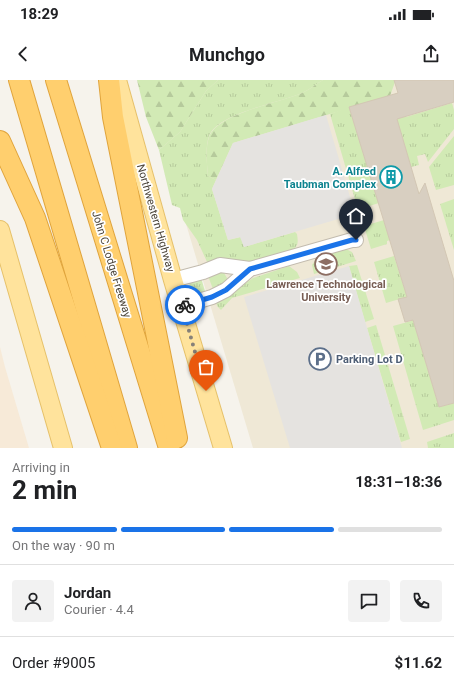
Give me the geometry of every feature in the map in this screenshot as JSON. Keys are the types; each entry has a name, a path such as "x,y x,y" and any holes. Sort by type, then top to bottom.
{"highway":[{"path":"19,80 127,448"},
{"name":"John C Lodge Freeway","path":"56,80 169,448"},
{"path":"109,80 114,117 179,448"},
{"path":"0,141 35,218 112,448"}],"main road":[{"name":"Northwestern Highway","path":"117,80 173,280 182,306 223,448"},
{"path":"0,230 63,448"}],"street":[{"path":"173,280 203,272 220,265 250,269 356,240"},
{"path":"182,306 212,297 226,290 250,269"}],"shaded area":[{"name":"Lawrence Technological University","path":"143,80 454,80 454,448 253,448"},
{"path":"326,115 355,214 244,247 240,237 228,240 212,189 233,143"},
{"name":"Parking Lot D","path":"349,266 402,448 290,448 244,297"},
{"path":"0,347 5,367 29,448 0,448"}],"green space":[{"path":"137,80 218,80 206,91 180,132 159,150 146,117"},
{"path":"218,80 323,80 302,93 236,115 224,121 215,128 209,136 207,146 208,176 216,180 212,189 228,240 241,237 244,247 295,232 297,234 298,243 292,250 248,262 232,261 208,264 197,240 183,220 180,208 172,205 159,150 180,132 206,91"},
{"path":"323,80 400,80 395,82 390,96 233,143 216,180 208,176 207,146 209,137 224,121 236,115 302,93"},
{"path":"452,103 454,110 454,129 428,162 425,154 417,156 419,165 411,167 393,107 406,117"},
{"path":"349,107 379,203 363,208 364,211 359,213 330,114"},
{"path":"454,136 454,185 436,190 429,167"},
{"path":"454,199 454,250 440,204"},
{"path":"384,220 390,240 387,241 387,244 371,249 364,226"},
{"path":"343,249 352,252 356,261 314,274 312,265 317,258"},
{"path":"394,256 408,300 403,298 386,303 374,262"},
{"path":"357,265 374,319 365,322 349,266"},
{"path":"289,266 297,272 300,278 232,298 221,310 217,306 216,301 229,295 253,278"},
{"path":"221,272 224,273 227,278 226,284 213,289 208,276"},
{"path":"201,278 205,291 196,294 192,293 189,287 190,282"},
{"path":"412,317 439,407 454,403 454,420 423,430 393,326 411,321"},
{"path":"376,325 410,439 401,442 367,328"},
{"path":"454,433 454,448 428,448 427,442"}],"building":[{"path":"394,80 454,80 454,102 397,119 419,194 425,183 454,281 454,403 439,407 413,320 405,322 398,299 407,297 349,107 398,93"}],"way so far":[{"path":"185,305 182,306 206,391"}],"place":[{"name":"A. Alfred Taubman Complex","path":"391,177"},
{"name":"Lawrence Technological University","path":"326,264"},
{"name":"Parking Lot D","path":"320,359"}],"route":[{"path":"185,305 212,297 226,290 250,269 356,240"}]}
